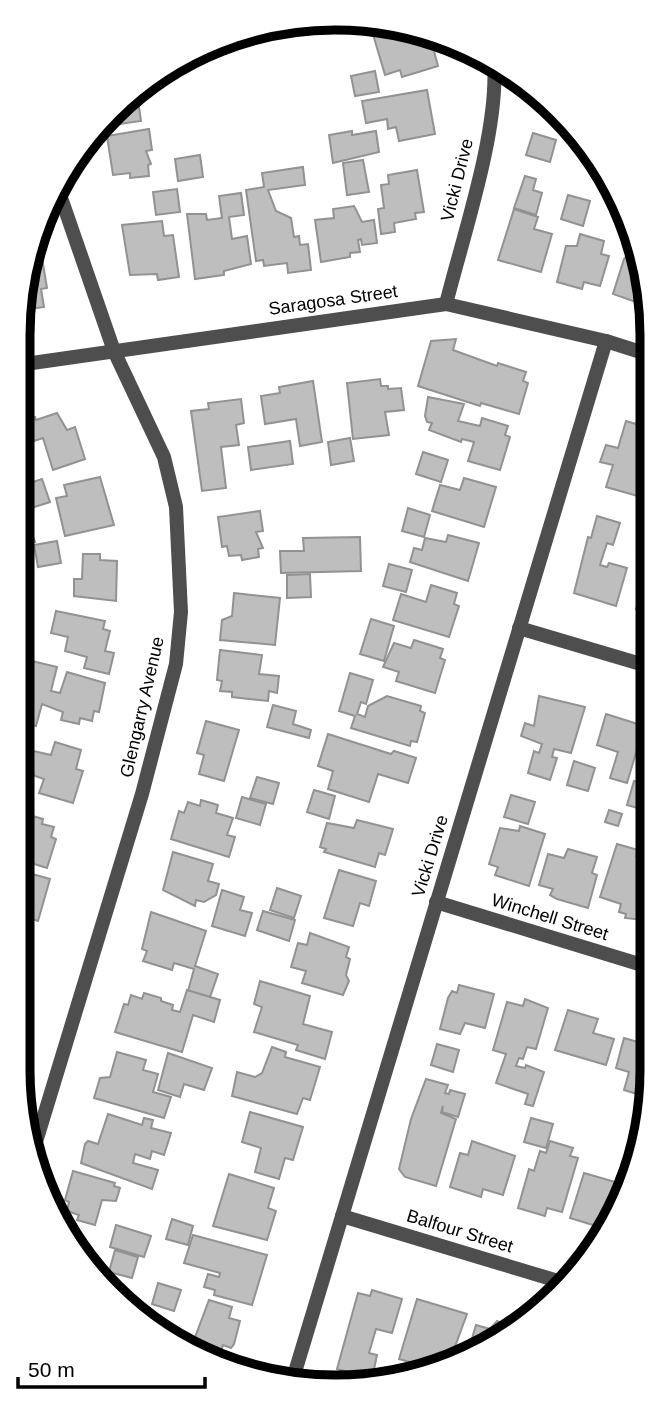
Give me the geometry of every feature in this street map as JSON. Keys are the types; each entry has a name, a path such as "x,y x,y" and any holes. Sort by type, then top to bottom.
{"street":[{"name":"Vicki Drive","path":"446,304 488,136 495,75"},
{"name":"Glengarry Avenue","path":"37,1137 142,794 176,664 181,611 176,507 164,457 114,351 62,199"},
{"name":"Saragosa Street","path":"30,363 446,304 606,341 640,352"},
{"name":"Vicki Drive","path":"295,1373 606,341"},
{"path":"519,628 640,664"},
{"name":"Winchell Street","path":"436,902 640,964"},
{"name":"Balfour Street","path":"342,1216 556,1280"}],"building":[{"path":"372,32 433,46 438,66 402,77 400,70 385,75"},
{"path":"375,71 379,92 355,96 351,76"},
{"path":"427,90 435,134 399,141 396,127 388,129 387,119 366,123 362,101"},
{"path":"138,102 141,121 114,125"},
{"path":"149,129 152,150 146,151 151,164 148,165 149,176 130,178 130,173 113,175 107,136"},
{"path":"352,131 352,135 376,131 379,152 333,163 329,135"},
{"path":"533,133 556,140 550,162 526,155"},
{"path":"200,155 203,177 178,181 175,159"},
{"path":"363,160 369,192 347,195 343,163"},
{"path":"303,167 305,185 268,190 276,211 291,218 294,237 299,236 300,245 308,244 311,270 288,273 287,263 264,266 263,260 256,261 246,190 264,187 262,173"},
{"path":"417,170 424,212 415,213 416,219 394,223 395,232 381,234 378,209 384,208 381,185 389,184 388,175"},
{"path":"525,176 536,179 533,190 542,193 536,215 514,208"},
{"path":"177,189 180,212 156,215 153,192"},
{"path":"241,193 244,215 229,217 232,239 247,236 251,264 224,271 224,275 195,279 187,214 206,214 207,220 222,218 219,196"},
{"path":"568,195 590,201 583,226 561,219"},
{"path":"354,206 362,222 374,220 377,243 362,245 361,239 358,240 360,252 350,253 350,257 321,262 315,220 334,218 333,209"},
{"path":"514,209 538,217 534,229 552,234 541,272 498,260"},
{"path":"162,221 164,236 173,235 179,277 158,280 157,274 130,275 122,225"},
{"path":"580,234 604,241 601,254 609,256 600,286 584,282 582,289 557,282 566,246 577,246"},
{"path":"41,253 47,288 41,289 44,307 31,309"},
{"path":"629,253 639,303 613,294 624,259"},
{"path":"456,339 453,350 497,366 498,363 526,372 523,381 528,383 519,414 481,403 480,406 418,386 431,341"},
{"path":"380,379 381,386 388,386 388,389 401,388 404,410 385,412 389,435 353,439 347,383"},
{"path":"313,381 322,442 300,446 296,419 265,424 261,396 280,393 279,387"},
{"path":"428,397 464,404 458,421 480,426 482,418 508,426 505,435 510,437 500,470 468,461 474,442 462,439 461,442 429,430 432,423 427,422 425,416"},
{"path":"241,399 244,423 236,425 239,445 221,447 226,488 202,491 191,411 209,409 208,403"},
{"path":"57,413 67,430 75,427 85,459 53,470 43,438 34,441 30,418 35,417 36,420"},
{"path":"640,419 640,497 606,487 613,465 600,462 606,445 618,448 626,421 636,424"},
{"path":"350,438 354,461 331,465 328,442"},
{"path":"290,441 293,464 251,470 248,447"},
{"path":"423,452 448,460 441,482 416,474"},
{"path":"100,477 114,525 65,536 56,498 67,496 64,485"},
{"path":"464,478 496,487 484,527 432,511 440,485 460,490"},
{"path":"42,479 50,502 30,508 30,483"},
{"path":"408,508 430,515 424,537 402,531"},
{"path":"260,511 263,531 256,532 263,548 258,549 259,557 242,560 241,555 229,556 227,546 222,547 218,517"},
{"path":"597,516 620,523 613,545 607,543 600,565 607,567 609,563 627,568 616,606 574,593 588,537 591,538"},
{"path":"30,533 32,534 35,542 30,543"},
{"path":"448,535 479,543 468,581 410,562 414,548 422,550 425,538 446,542"},
{"path":"360,537 361,571 281,573 280,551 304,551 303,538"},
{"path":"57,541 61,563 38,567 34,545"},
{"path":"83,554 100,554 100,560 117,561 116,601 74,596 74,579 82,579"},
{"path":"389,564 412,570 406,592 383,586"},
{"path":"310,574 311,597 287,598 287,575"},
{"path":"431,585 457,593 454,604 459,606 449,637 393,620 401,594 426,602"},
{"path":"234,593 280,598 275,645 220,640 222,620 232,616"},
{"path":"56,611 105,621 103,629 110,631 105,651 114,653 109,674 84,668 87,657 65,651 68,637 51,633"},
{"path":"371,619 394,626 384,661 360,654"},
{"path":"414,640 443,649 440,658 445,660 435,693 396,681 399,672 383,667 394,643 411,648"},
{"path":"220,650 262,655 259,674 279,676 277,693 269,691 268,701 232,697 232,692 220,691 222,681 217,680"},
{"path":"32,661 57,667 51,691 60,693 67,672 105,683 99,712 94,711 92,721 80,718 79,724 61,720 63,712 42,704 36,726 30,724"},
{"path":"350,673 373,680 366,704 361,702 357,714 365,717 368,706 387,696 421,706 420,711 425,713 417,742 411,741 410,746 351,728 355,716 339,711"},
{"path":"539,696 585,707 571,753 554,749 552,757 557,758 550,780 528,773 534,751 539,753 542,744 521,736 525,723 534,726"},
{"path":"273,705 296,711 293,724 311,730 309,738 267,727"},
{"path":"606,714 640,725 640,739 627,783 610,778 618,752 597,745"},
{"path":"206,721 239,730 224,781 199,774 204,755 197,753"},
{"path":"328,734 391,754 394,751 416,758 408,783 378,774 369,802 328,789 333,771 318,766"},
{"path":"55,742 81,750 76,769 83,771 73,803 39,793 44,779 30,774 30,750 51,755"},
{"path":"574,761 595,768 588,791 567,785"},
{"path":"257,777 279,783 273,804 250,798"},
{"path":"634,781 640,783 640,809 627,805"},
{"path":"314,790 335,796 329,819 307,812"},
{"path":"511,795 535,802 528,824 504,817"},
{"path":"242,797 266,804 260,825 236,818"},
{"path":"201,800 218,805 216,813 233,818 227,835 235,837 229,857 171,839 179,811 184,813 188,802 200,806"},
{"path":"609,810 622,814 618,826 605,822"},
{"path":"30,815 43,819 42,824 54,827 51,837 56,839 47,868 30,863"},
{"path":"357,820 393,829 385,855 379,853 375,867 324,852 326,849 320,847 327,823 354,828"},
{"path":"520,826 545,834 529,886 495,875 498,867 489,864 500,828 519,831"},
{"path":"617,844 638,850 636,856 640,857 640,920 625,918 626,914 619,912 621,904 600,897"},
{"path":"568,849 597,857 592,873 597,875 588,908 557,899 550,895 553,889 539,885 548,854 564,858"},
{"path":"173,852 213,864 208,881 219,884 216,895 204,902 196,900 195,906 163,890"},
{"path":"339,870 376,881 369,906 360,903 353,926 324,918"},
{"path":"30,873 50,879 38,921 30,918"},
{"path":"277,888 301,896 294,918 270,910"},
{"path":"222,890 244,897 240,910 252,913 245,936 212,926"},
{"path":"263,911 295,920 289,941 257,930"},
{"path":"151,912 206,931 195,966 218,974 210,997 188,991 194,969 174,963 172,970 143,961 147,951 142,949"},
{"path":"310,933 349,947 346,957 350,959 346,975 349,981 343,995 302,983 306,971 291,967 298,943 307,945"},
{"path":"260,981 310,996 303,1024 332,1032 325,1059 296,1050 298,1045 254,1032 262,1007 254,1004"},
{"path":"459,985 494,994 485,1028 465,1023 460,1034 440,1029 448,998 452,991 457,993"},
{"path":"187,990 220,1000 214,1022 193,1015 182,1052 115,1032 124,1004 128,1005 131,995 142,999 144,993 161,998 161,1001 173,1005 172,1010 180,1012"},
{"path":"525,999 548,1008 536,1049 527,1047 523,1059 519,1058 516,1066 525,1068 526,1065 544,1072 533,1106 525,1104 528,1094 496,1083 506,1054 493,1050 507,1002 523,1006"},
{"path":"568,1010 598,1019 593,1033 614,1039 606,1065 555,1050"},
{"path":"624,1038 640,1043 640,1095 624,1090 629,1072 616,1068"},
{"path":"437,1044 459,1050 453,1072 431,1065"},
{"path":"272,1047 286,1052 285,1057 320,1067 310,1100 303,1098 297,1114 232,1096 237,1072 255,1077 262,1073"},
{"path":"117,1052 146,1060 143,1070 158,1074 153,1092 171,1097 164,1118 94,1098 100,1078 110,1077"},
{"path":"168,1053 212,1068 204,1090 184,1084 180,1097 158,1090"},
{"path":"426,1079 448,1085 445,1093 449,1094 450,1090 465,1094 458,1117 442,1112 443,1106 441,1113 456,1119 436,1186 405,1177 399,1169 411,1119"},
{"path":"250,1112 303,1127 293,1160 285,1158 279,1179 255,1172 261,1148 242,1142"},
{"path":"108,1114 142,1125 144,1118 153,1120 151,1128 171,1133 164,1155 152,1151 150,1159 135,1154 133,1163 158,1170 152,1189 81,1163 85,1144 88,1141 98,1144"},
{"path":"531,1118 553,1124 546,1148 524,1142"},
{"path":"472,1141 515,1156 503,1195 483,1189 481,1197 450,1187 460,1153 468,1155"},
{"path":"550,1141 573,1148 570,1156 578,1158 562,1212 547,1208 545,1216 518,1208 529,1169 534,1171 540,1151 546,1153"},
{"path":"73,1171 115,1183 114,1186 120,1188 116,1201 102,1200 95,1225 77,1220 79,1215 67,1211 69,1202 65,1200"},
{"path":"584,1173 615,1182 617,1176 621,1177 597,1226 570,1218"},
{"path":"229,1174 274,1188 268,1208 276,1211 267,1240 213,1226"},
{"path":"172,1219 193,1226 188,1245 166,1239"},
{"path":"116,1225 151,1236 144,1257 110,1247"},
{"path":"193,1235 267,1255 252,1305 214,1295 215,1290 204,1287 208,1274 219,1277 220,1273 184,1263"},
{"path":"115,1250 138,1257 132,1278 109,1272"},
{"path":"158,1283 181,1290 174,1311 152,1304"},
{"path":"372,1290 402,1299 392,1333 376,1329 369,1353 377,1355 373,1373 357,1375 337,1369 358,1293 370,1296"},
{"path":"417,1299 467,1314 453,1351 417,1364 399,1359"},
{"path":"209,1300 232,1307 229,1318 240,1321 231,1348 223,1345 221,1353 194,1341"},
{"path":"497,1321 504,1325 470,1344 476,1325 490,1329"}]}
